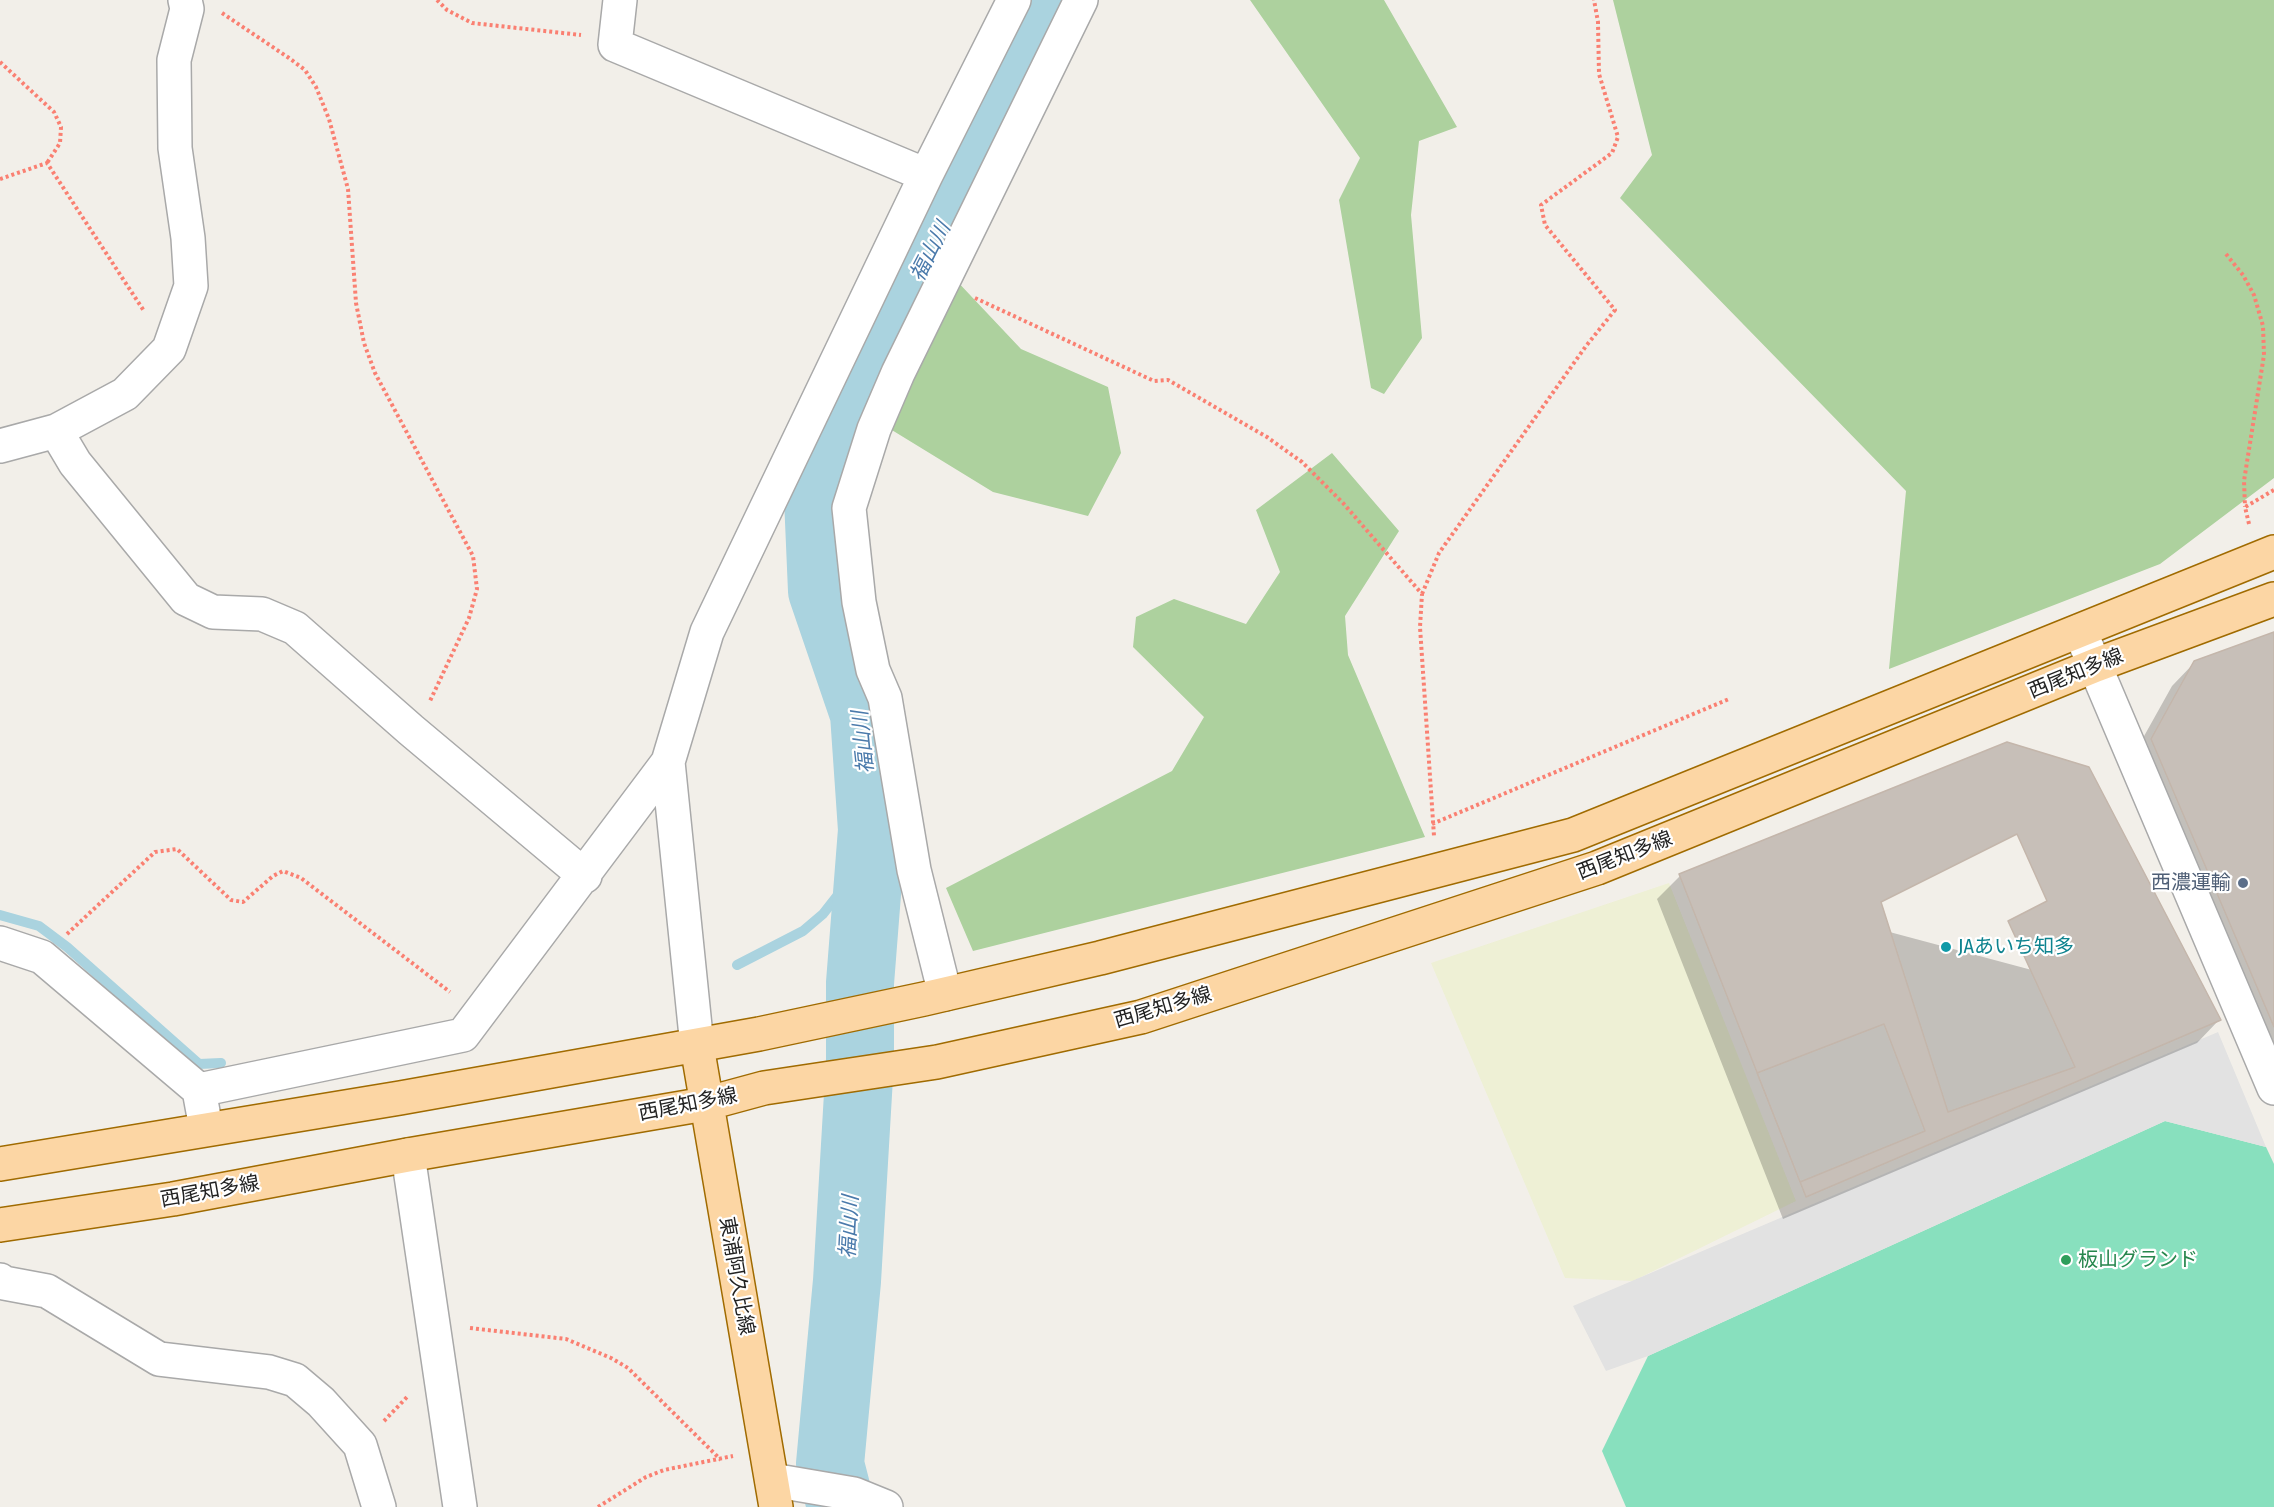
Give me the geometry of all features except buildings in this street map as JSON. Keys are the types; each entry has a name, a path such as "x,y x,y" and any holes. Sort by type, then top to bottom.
{"main road":[{"name":"西尾知多線","path":"0,1164 206,1128 400,1098 759,1034 935,997 1100,958 1573,836 2274,552"},
{"name":"西尾知多線","path":"0,1225 173,1199 408,1155 705,1104 764,1088 937,1062 1141,1017 1597,868 2096,665 2274,599"},
{"name":"東浦阿久比線","path":"697,1046 705,1104 774,1494"}],"street":[{"path":"620,0 615,45 926,175"},
{"path":"199,1090 463,1035 585,876 668,762 707,632 926,175 1014,0"},
{"path":"935,997 885,698 873,670 859,602 849,508 874,429 941,282 1081,0"},
{"path":"0,446 56,431 125,394 169,349 191,286 188,238 175,148 174,60 188,9 201,3"},
{"path":"56,431 75,463 186,599 213,612 262,614 295,628 411,730 585,876"},
{"path":"2080,631 2274,1088"},
{"path":"668,762 697,1046"},
{"path":"0,943 42,957 199,1090 206,1128"},
{"path":"408,1155 460,1507"},
{"path":"0,1280 47,1291 159,1359 269,1372 295,1380 321,1402 360,1445 379,1507"},
{"path":"774,1494 816,1487 854,1494 886,1507"}],"path":[{"path":"437,0 447,10 472,22 595,37 615,45"},
{"path":"1441,869 1432,824 1420,627 1422,594 1439,553 1586,346 1615,310 1545,225 1540,205 1612,153 1618,137 1599,74 1598,22 1594,0"},
{"path":"201,3 305,70 316,87 329,119 348,189 356,303 364,343 375,373 473,556 477,589 469,618 423,716 411,730"},
{"path":"0,62 25,82 54,112 61,127 60,143 47,163 0,179"},
{"path":"47,163 169,349"},
{"path":"2226,254 2243,275 2254,295 2263,326 2264,355 2244,481 2245,507"},
{"path":"941,282 1154,381 1168,380 1268,437 1302,462 1343,503 1398,570 1422,594"},
{"path":"1432,824 1729,699"},
{"path":"42,957 155,852 177,849 231,900 243,902 273,876 283,871 301,878 478,1015"},
{"path":"433,1328 487,1329 566,1339 611,1358 628,1368 722,1460"},
{"path":"360,1445 439,1364"},
{"path":"598,1507 646,1477 664,1470 722,1460 766,1446"}],"green space":[{"path":"1250,0 1384,0 1457,127 1419,141 1411,215 1422,338 1384,394 1371,388 1339,200 1360,158"},
{"path":"1613,0 2274,0 2274,478 2160,564 1889,669 1906,491 1620,198 1652,155"},
{"path":"954,278 1021,349 1108,387 1121,453 1088,516 993,492 882,424"},
{"path":"1332,453 1399,531 1345,616 1348,655 1425,837 973,951 946,888 1172,771 1204,717 1133,647 1136,617 1174,599 1246,624 1280,572 1256,510"},
{"path":"1669,883 1796,1201 1633,1281 1565,1278 1431,963"},
{"name":"板山グランド","path":"2165,1121 2266,1147 2274,1164 2274,1507 1626,1507 1602,1451 1648,1356"}],"shaded area":[{"path":"2218,1032 2266,1147 2165,1121 1648,1356 1606,1371 1573,1306"}],"waterway":[{"name":"福山川","path":"841,1507 830,1464 847,1281 860,1060 860,983 872,830 864,714 822,591 818,498 870,373 1058,0"},
{"path":"737,965 803,931 823,914 870,854"},
{"path":"0,915 39,926 67,947 199,1064 221,1063"}],"place":[{"name":"西濃運輸","path":"2243,883"},
{"name":"JAあいち知多","path":"1946,947"},
{"name":"板山グランド","path":"2066,1260"}]}
